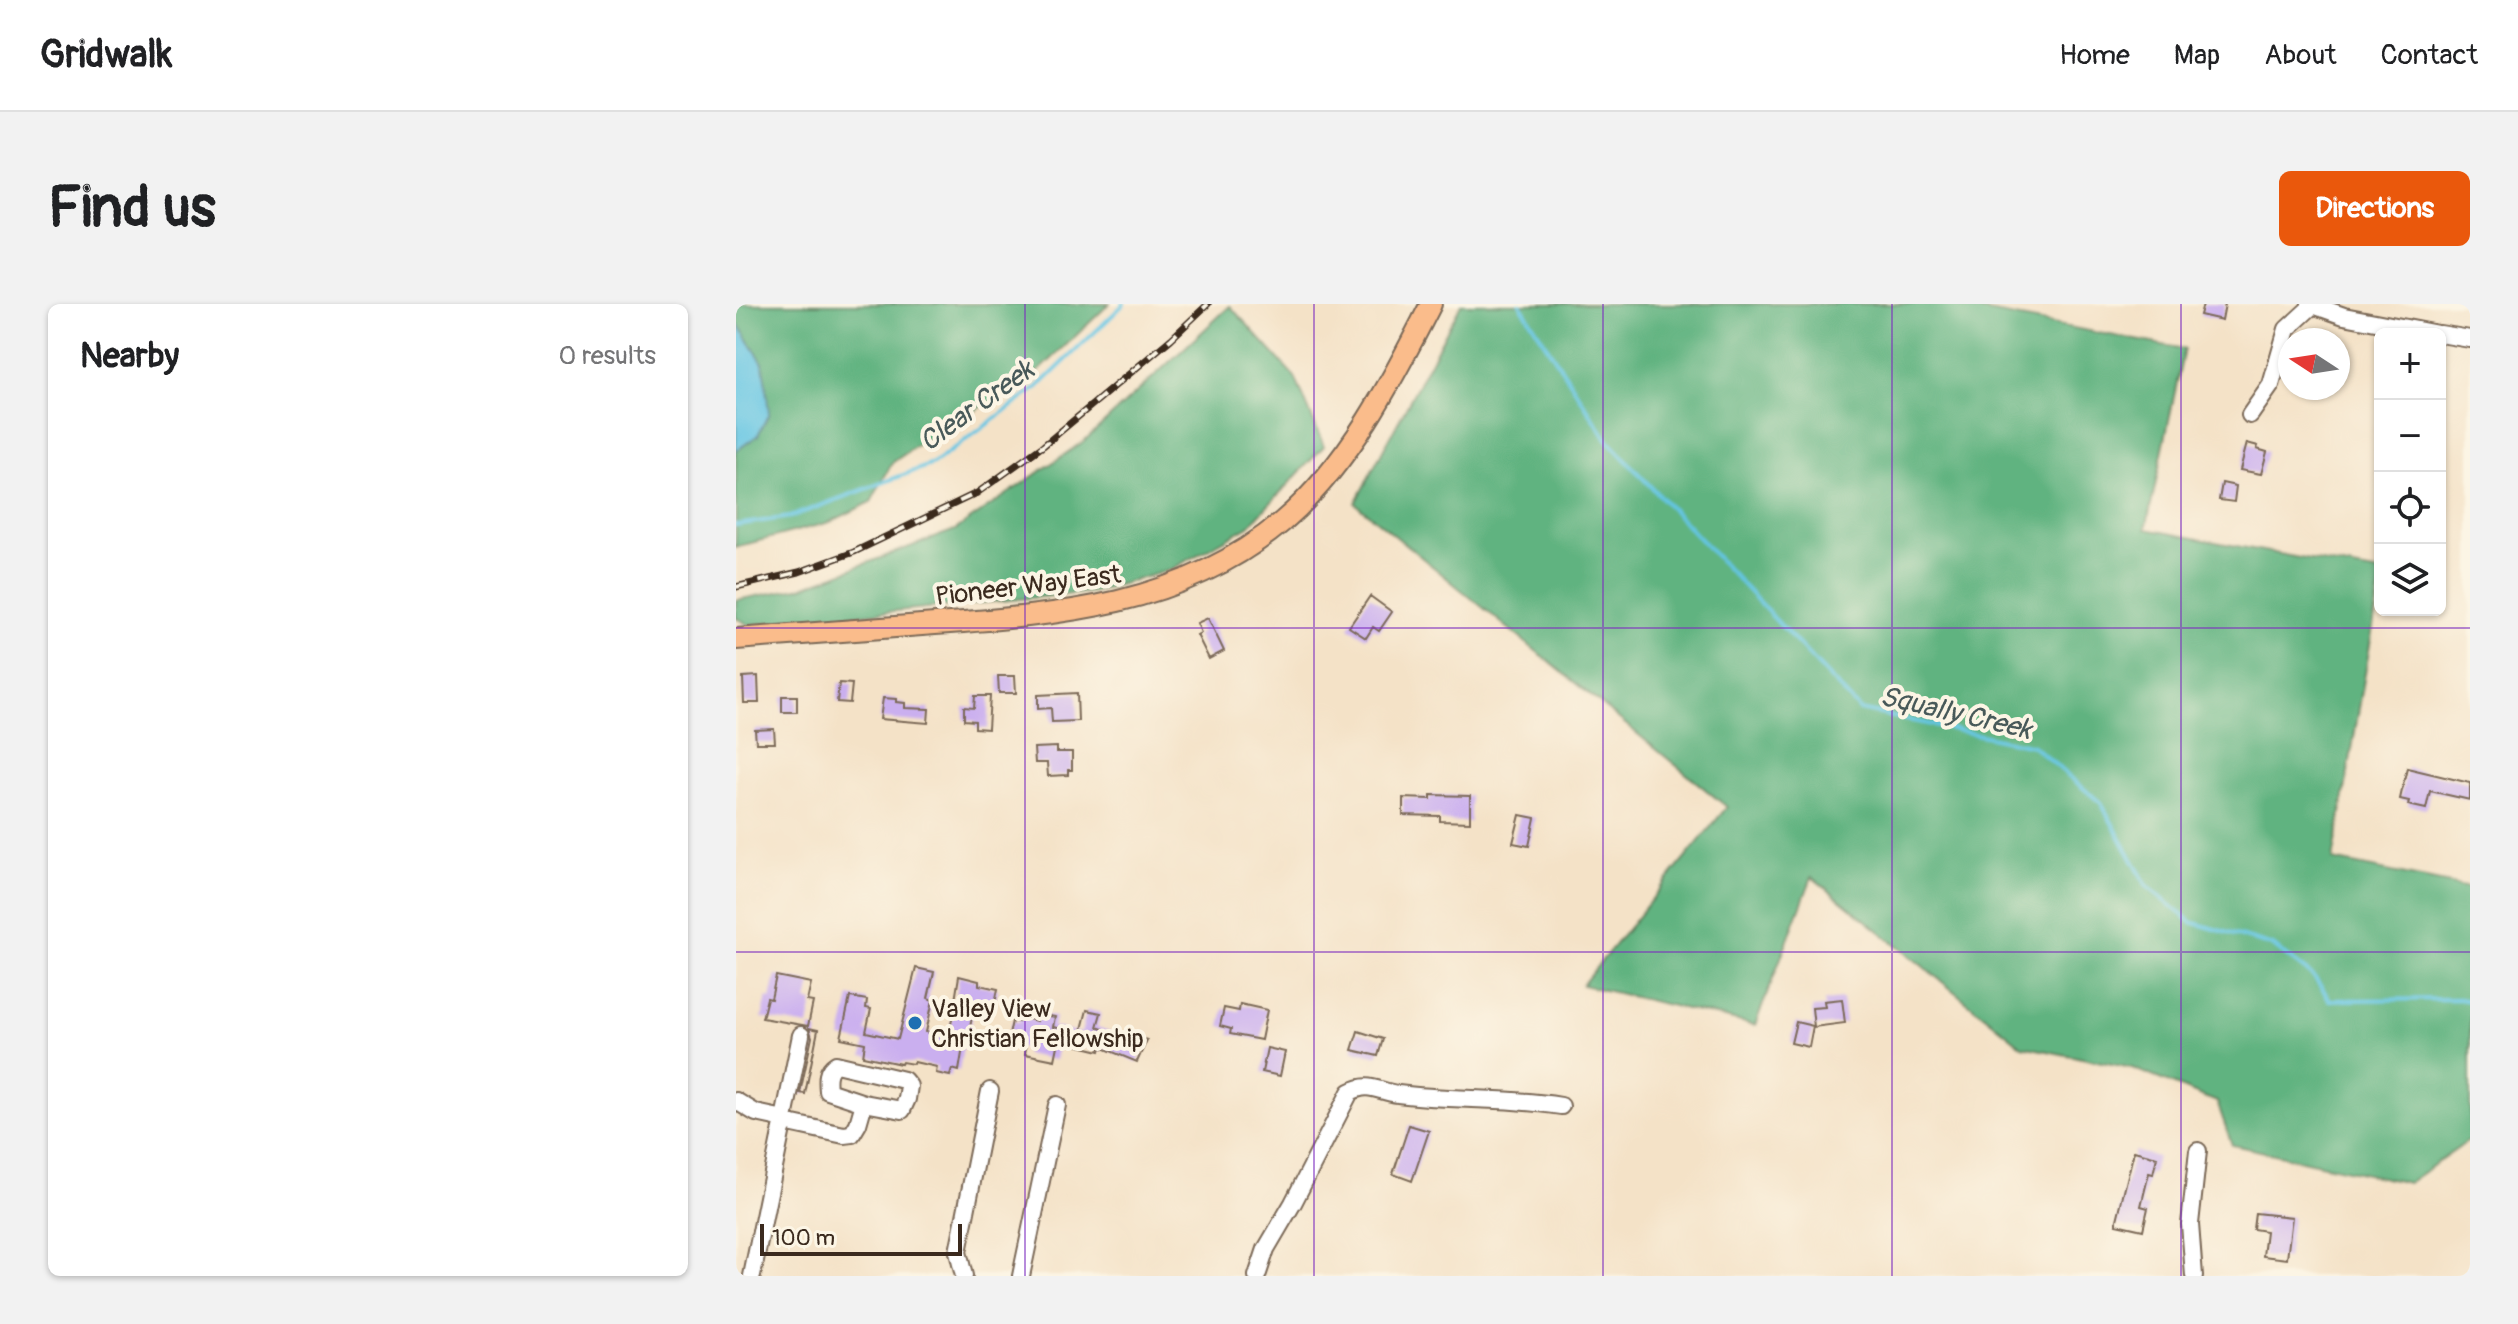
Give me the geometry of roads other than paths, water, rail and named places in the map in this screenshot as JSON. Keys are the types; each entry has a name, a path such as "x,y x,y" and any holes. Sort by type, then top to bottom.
{"main road":[{"name":"Pioneer Way East","path":"736,639 1022,617 1094,608 1181,583 1255,543 1283,521 1334,467 1379,400 1431,304"}],"street":[{"path":"2250,415 2271,385 2287,329 2311,305 2344,316 2407,328"},
{"path":"2446,335 2470,339"},
{"path":"752,1276 801,1035"},
{"path":"836,1064 904,1080 909,1086 902,1110 864,1103 828,1091 826,1078 831,1067 836,1064"},
{"path":"1257,1276 1266,1249 1350,1092 1361,1086 1373,1087 1384,1093 1414,1096 1561,1106"},
{"path":"964,1276 958,1252 990,1091"},
{"path":"736,1101 756,1113 844,1135 852,1134 864,1103"},
{"path":"1021,1276 1057,1105"},
{"path":"2194,1276 2190,1224 2198,1151"}],"water":[{"path":"736,321 763,363 769,413 758,435 736,451"}],"waterway":[{"name":"Clear Creek","path":"736,525 790,517 933,464 1037,388 1124,304"},
{"name":"Squally Creek","path":"1520,304 1608,441 1860,710 2033,746 2101,803 2147,886 2191,922 2273,946 2314,977 2330,1000 2470,1001"}],"railway":[{"path":"736,587 799,572 854,552 977,493 1043,446 1208,304"}],"place":[{"name":"Valley View Christian Fellowship","path":"915,1023"}]}
